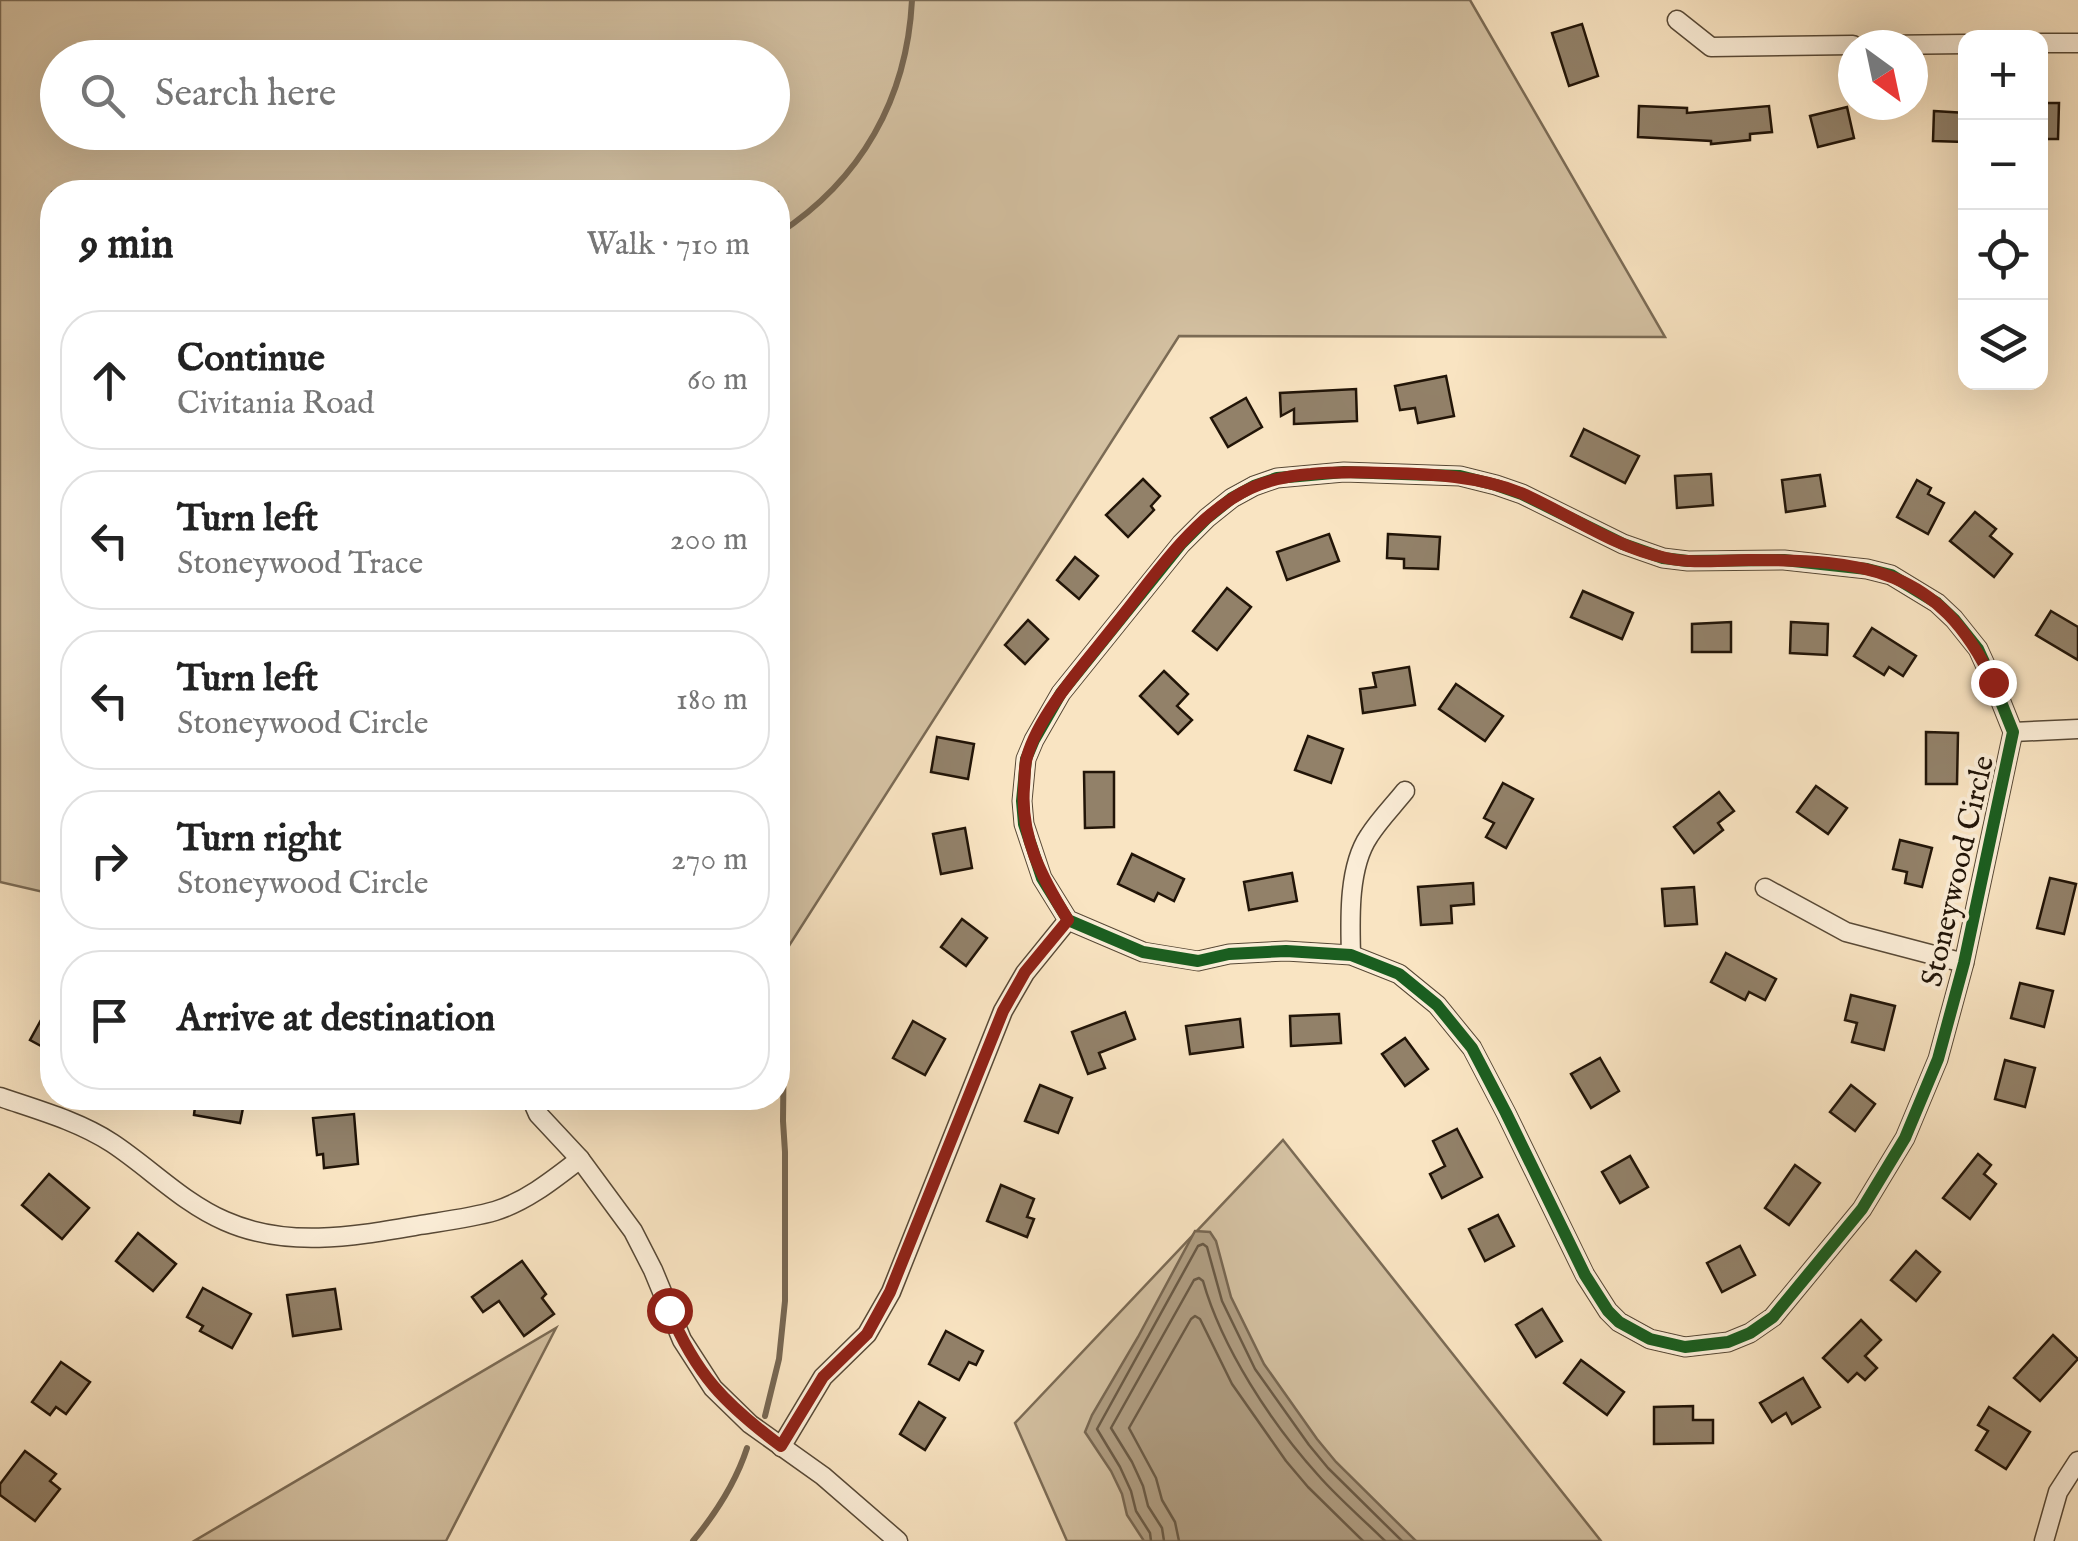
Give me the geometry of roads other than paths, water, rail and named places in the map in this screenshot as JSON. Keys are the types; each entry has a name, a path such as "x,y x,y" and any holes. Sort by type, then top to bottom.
{"street":[{"path":"1677,20 1711,47 1838,45"},
{"path":"2048,43 2078,43"},
{"path":"1928,44 1958,44"},
{"name":"Stoneywood Circle","path":"1344,472 1460,476 1522,494 1598,532 1663,558 1688,562 1784,560 1867,569 1891,576 1913,586 1954,618 1978,649 2013,732 1964,963 1938,1058 1905,1138 1862,1209 1774,1317 1728,1342 1685,1347 1650,1339 1608,1312 1585,1275 1472,1048 1437,1004 1399,974 1351,955 1286,951 1228,954 1198,961 1143,952 1068,920 1042,878 1024,824 1026,759 1034,740 1061,693 1192,531 1232,498 1277,478 1344,472"},
{"path":"2013,732 2078,728"},
{"path":"1351,955 1355,873 1367,838 1405,792"},
{"path":"1765,888 1846,932 1964,963"},
{"path":"781,1446 823,1377 867,1334 890,1292 1003,1011 1025,972 1068,920"},
{"path":"0,1096 68,1120 108,1140 182,1196 223,1221 288,1237 351,1236 497,1210 522,1199 580,1160"},
{"path":"536,1110 633,1231 682,1340 698,1367 732,1408 823,1476 898,1541"},
{"path":"2044,1541 2058,1492 2078,1462"}],"water":[{"path":"1195,1231 1210,1232 1216,1241 1231,1297 1264,1364 1317,1439 1416,1541 1144,1541 1127,1515 1111,1471 1085,1432"}],"waterway":[{"path":"790,225 833,189 874,134 901,71 912,0"},
{"path":"765,1416 779,1359 785,1301 783,1110"},
{"path":"693,1541 724,1497 747,1448"}]}
